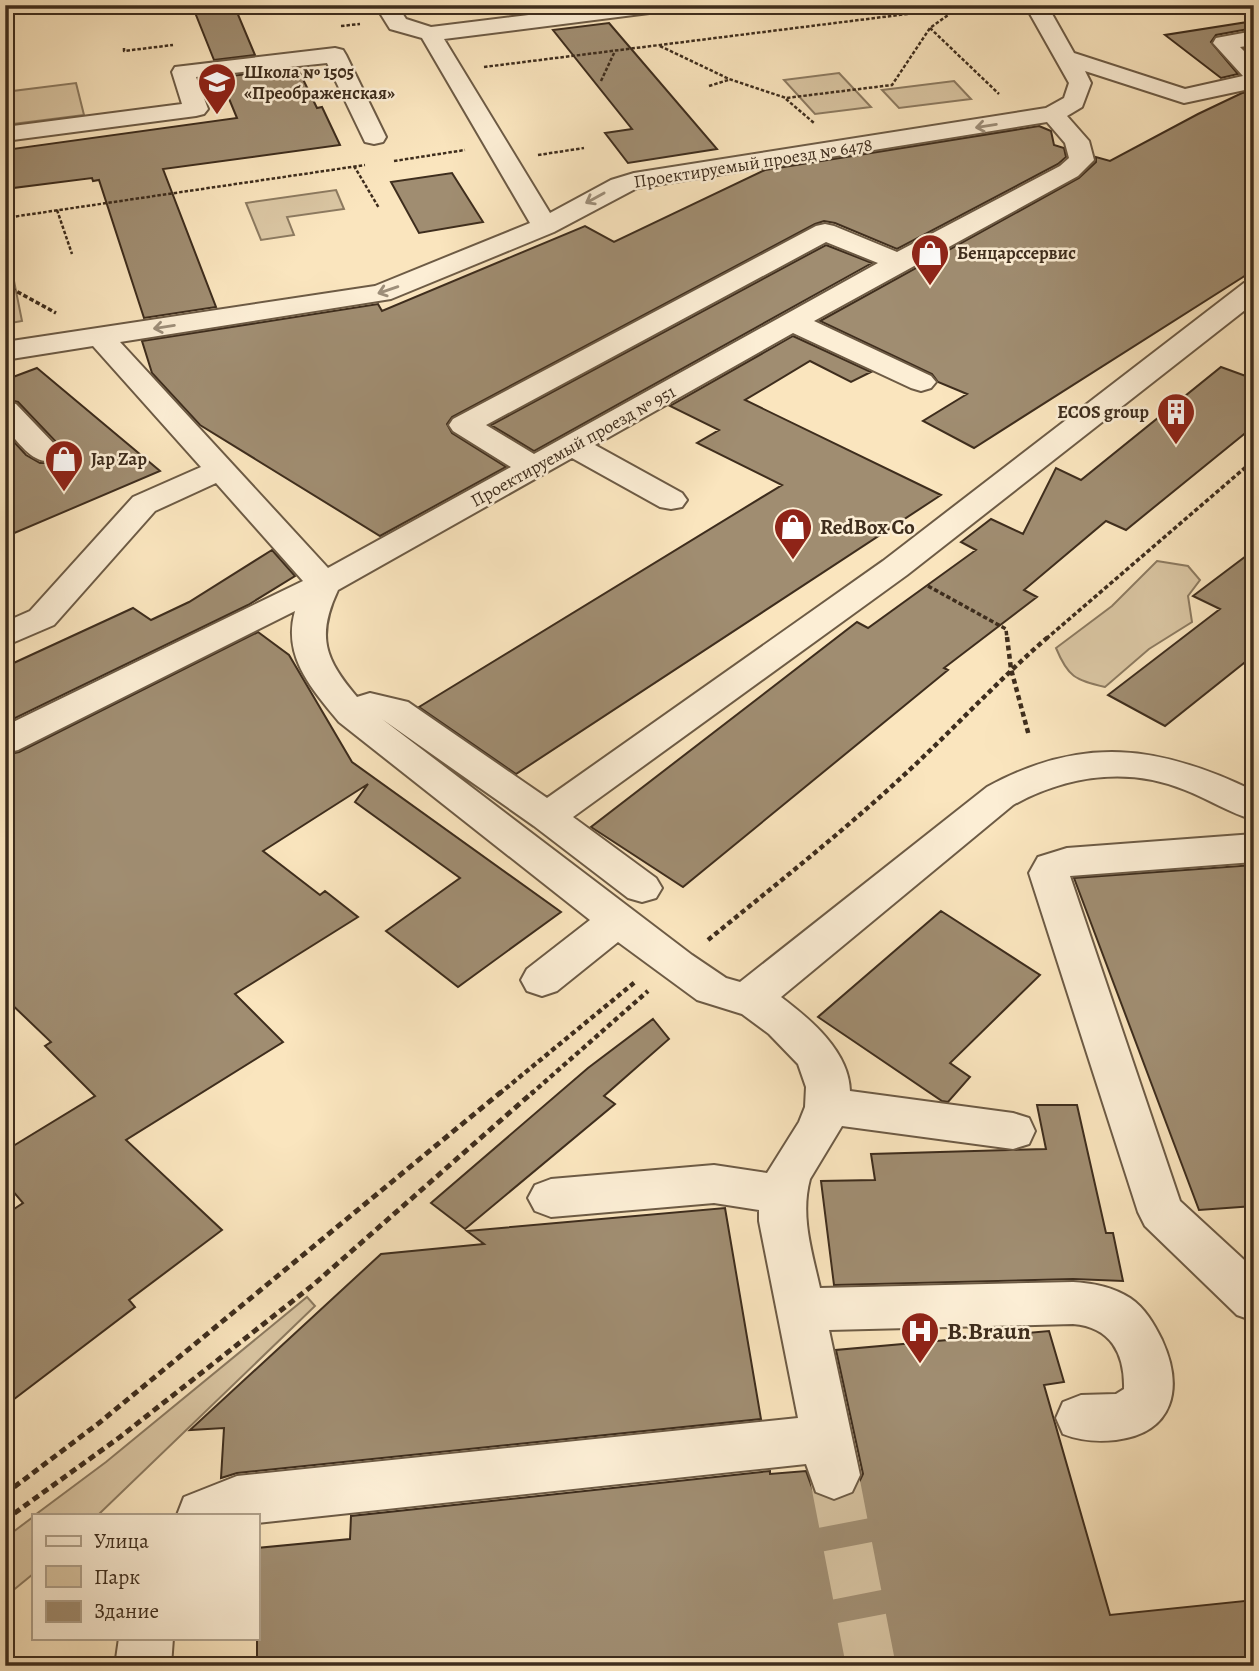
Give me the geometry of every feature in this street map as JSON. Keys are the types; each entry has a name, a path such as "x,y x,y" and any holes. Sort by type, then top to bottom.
{"street":[{"path":"386,5 398,24 430,34 665,5"},
{"path":"1036,5 1080,83 1061,132"},
{"path":"430,34 545,226"},
{"path":"1066,58 1184,96 1232,87 1254,77 1224,43 1254,38"},
{"path":"5,134 196,109 183,72 335,55 374,137"},
{"name":"Проектируемый проезд № 6478","path":"103,342 382,293 545,226 620,185 634,181 1061,132"},
{"name":"Проектируемый проезд № 951","path":"5,741 324,584 793,322 906,254 1069,171 1082,160 1081,150 1061,132"},
{"path":"535,468 464,425 825,232 906,254"},
{"path":"547,817 895,568 1254,289"},
{"path":"793,322 921,382"},
{"path":"5,351 103,342"},
{"path":"5,369 103,342"},
{"path":"103,342 324,584 295,646 352,714 671,961 722,996 733,999 751,998 1000,796 1034,778 1084,767 1130,764 1178,773 1254,807"},
{"path":"5,410 47,454"},
{"path":"574,446 671,500"},
{"path":"5,635 42,618 144,504 220,470"},
{"path":"352,714 370,705 395,710 642,888"},
{"path":"1254,848 1067,862 1052,867 1049,873 1161,1212 1254,1300"},
{"path":"542,980 618,920"},
{"path":"205,1514 237,1501 830,1457 782,1221 782,1194 790,1169 820,1127 827,1106 828,1084 821,1063 809,1044 791,1027 751,998"},
{"path":"827,1106 1013,1132"},
{"path":"551,1198 714,1184 782,1194"},
{"path":"800,1310 1073,1303 1095,1305 1116,1314 1132,1329 1142,1348 1150,1391 1145,1403 1135,1412 1081,1418"},
{"path":"144,1666 146,1640"}],"path":[{"path":"452,71 962,5"},
{"path":"786,98 892,85 930,28 954,7"},
{"path":"930,28 1002,97"},
{"path":"659,45 729,79 786,98 812,122 825,126"},
{"path":"601,81 615,51"},
{"path":"709,86 729,79"},
{"path":"393,161 584,148"},
{"path":"5,218 367,164"},
{"path":"354,166 379,208"},
{"path":"57,210 72,254"},
{"path":"5,1494 99,1423 671,961 842,831 920,760 1011,669 1254,460"},
{"path":"895,568 1006,629 1011,669 1029,736"},
{"path":"5,1520 120,1437 313,1285 561,1065 671,961"}],"green space":[{"path":"839,73 871,107 815,114 784,80"},
{"path":"954,81 971,99 899,108 882,90"},
{"path":"76,83 84,115 5,125 5,92"},
{"path":"336,190 344,209 287,217 294,235 261,240 246,203"},
{"path":"13,276 22,321 5,324 5,277"},
{"path":"1157,561 1188,566 1200,580 1188,596 1192,622 1149,649 1105,687 1074,676 1064,665 1056,648 1112,606"},
{"path":"307,1297 315,1306 99,1514 36,1514 106,1462"},
{"path":"32,1518 32,1575 5,1597 5,1538"}],"building":[{"path":"192,5 234,5 255,55 214,60"},
{"path":"1254,21 1254,28 1216,35 1211,42 1238,74 1221,78 1165,35"},
{"path":"609,23 717,149 628,163 605,133 632,129 553,30"},
{"path":"298,69 317,108 322,107 340,145 163,169 216,307 144,318 99,180 93,181 92,178 5,189 5,150 237,118 220,77"},
{"path":"1254,91 1254,270 974,448 923,421 967,394 938,382 932,374 820,321 1079,178 1096,162 1096,157 1110,161 1198,114 1242,93"},
{"path":"1039,126 1051,131 1054,145 1064,148 1066,157 1058,164 897,249 835,223 824,221 815,224 452,417 447,424 452,433 506,467 380,536 200,425 152,373 142,341 378,304 382,311 585,226 614,242 765,170"},
{"path":"452,173 483,222 419,233 391,182"},
{"path":"826,245 872,263 534,451 491,425"},
{"path":"793,336 871,372 851,382 810,361 745,400 941,495 516,774 419,707 782,485 697,443 719,430 670,406"},
{"path":"1221,367 1254,379 1254,426 1126,530 1106,521 1024,590 1037,597 944,668 948,670 683,887 591,827 857,622 868,628 976,550 961,542 991,519 1023,534 1056,468 1081,480"},
{"path":"37,368 160,471 5,537 5,432 26,455 40,463 58,463 64,455 60,446 18,402 5,399 5,380"},
{"path":"272,550 295,576 248,605 5,723 5,667 133,608 151,620 189,602"},
{"path":"1254,550 1254,655 1165,726 1108,695 1220,609 1193,596"},
{"path":"258,632 289,655 352,762 561,912 458,987 386,931 460,878 355,802 368,784 263,851 320,895 325,891 358,917 235,994 283,1042 126,1140 222,1230 129,1300 135,1307 5,1406 5,1215 23,1203 5,1182 5,1151 95,1096 45,1046 51,1042 5,998 5,755 19,752"},
{"path":"1254,865 1254,1206 1199,1210 1074,878"},
{"path":"941,911 1040,975 950,1063 970,1077 948,1102 942,1101 818,1017"},
{"path":"653,1019 669,1039 604,1096 615,1104 465,1229 431,1203 588,1068"},
{"path":"1037,1105 1077,1105 1106,1233 1113,1233 1123,1281 1073,1279 834,1285 821,1181 875,1180 871,1154 1046,1149"},
{"path":"725,1208 761,1419 237,1473 221,1478 224,1428 190,1430 381,1254 484,1244 467,1231"},
{"path":"1049,1331 1064,1382 1044,1385 1110,1615 1254,1600 1254,1666 257,1666 259,1548 350,1539 351,1516 770,1471 770,1474 806,1471 814,1493 835,1501 854,1493 863,1474 836,1350"}],"tunnel":[{"path":"834,1475 871,1666"}],"place":[{"name":"Школа № 1505 «Преображенская»","path":"217,116"},
{"name":"Бенцарссервис","path":"930,287"},
{"name":"ECOS group","path":"1176,446"},
{"name":"Jap Zap","path":"64,493"},
{"name":"RedBox Co","path":"793,561"},
{"name":"B.Braun","path":"920,1365"}]}
